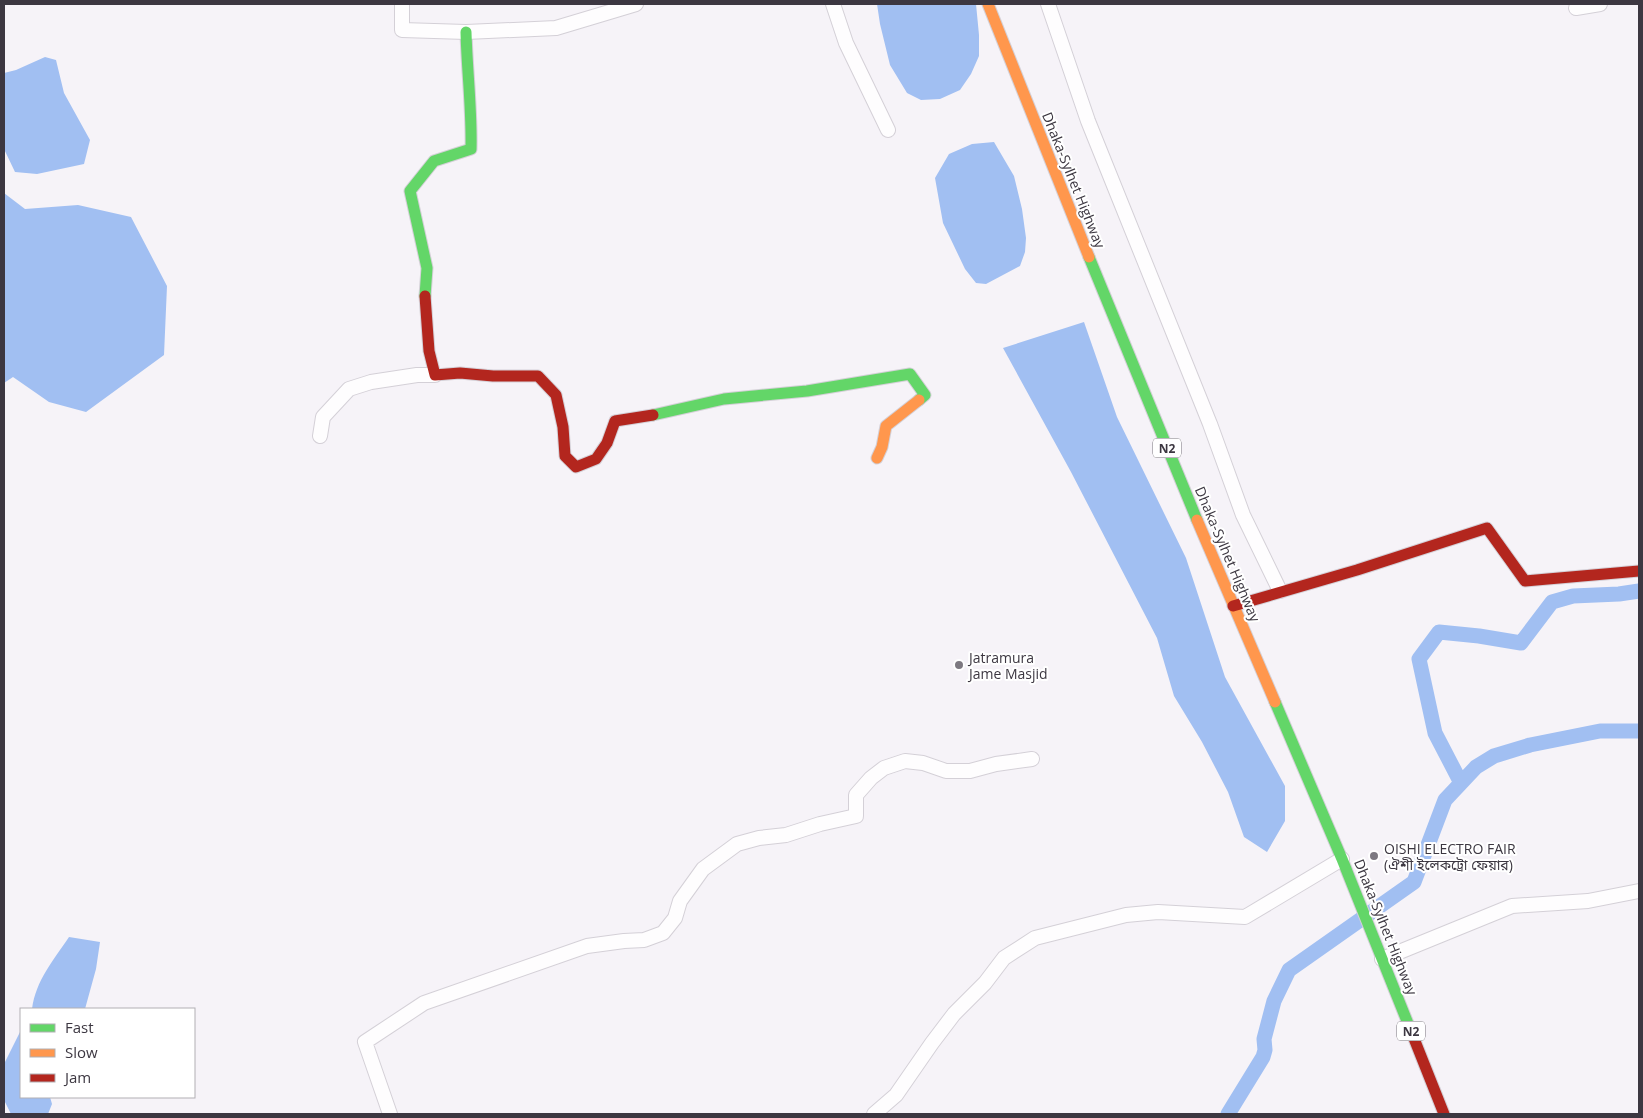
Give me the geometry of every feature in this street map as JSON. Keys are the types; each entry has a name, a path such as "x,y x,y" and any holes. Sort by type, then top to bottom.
{"main road":[{"name":"Dhaka-Sylhet Highway","path":"988,4 1101,288 1233,606 1342,858 1444,1114"},
{"path":"466,32 466,71 472,121 472,149 434,161 410,190 427,268 425,297 429,351 435,375 460,373 493,376 538,376 556,396 563,427 565,456 576,467 596,459 607,443 614,421 662,414 724,399 807,391 910,374 925,395 886,426 882,446 877,458"},
{"path":"1233,606 1357,570 1487,528 1525,581 1639,571"}],"street":[{"path":"402,4 402,30 466,32 556,28 636,4"},
{"path":"834,4 846,43 888,130"},
{"path":"1048,4 1088,122 1210,424 1243,515 1280,591"},
{"path":"1576,8 1600,4"},
{"path":"320,436 323,417 349,389 371,382 417,375 435,375"},
{"path":"390,1114 365,1042 424,1003 587,946 644,940 663,933 676,918 680,901 703,869 737,844 759,838 786,835 820,824 856,816 856,794 871,778 884,768 905,761 923,763 946,771 970,770 1032,759"},
{"path":"874,1114 896,1094 954,1014 985,983 1004,958 1035,938 1126,915 1158,912 1245,917 1342,858"},
{"path":"1380,954 1512,906 1588,901 1639,891"}],"water":[{"path":"877,4 976,4 979,56 971,74 960,90 940,99 921,100 907,93 890,65"},
{"path":"45,57 56,60 64,93 90,140 84,164 37,174 15,172 4,149 4,73 16,70"},
{"path":"994,142 1014,176 1022,209 1026,238 1025,252 1020,266 986,284 976,283 965,269 943,223 935,178 949,154 972,144"},
{"path":"4,193 25,209 78,205 131,217 167,286 164,355 86,412 49,402 13,377 4,383"},
{"path":"1084,322 1117,417 1186,558 1225,677 1285,786 1285,821 1267,852 1244,837 1228,792 1202,742 1174,696 1157,638 1071,472 1003,348"},
{"path":"69,937 100,942 96,969 85,1008 32,1008 37,989 51,963"},
{"path":"20,1032 20,1098 50,1098 52,1104 48,1114 11,1114 4,1100 4,1064"}],"waterway":[{"path":"1461,783 1435,733 1419,659 1439,632 1521,643 1552,602 1573,596 1639,591"},
{"path":"1228,1114 1263,1057 1265,1050 1264,1039 1274,1001 1289,970 1414,882 1445,800 1476,767 1494,756 1530,745 1600,731 1639,731"}],"traffic: fast":[{"path":"425,296 427,268 410,191 434,161 471,149 466,32"},
{"path":"1089,257 1197,520"},
{"path":"653,415 724,399 807,391 910,374 925,395 919,400"},
{"path":"1275,702 1342,859 1413,1036"}],"traffic: slow":[{"path":"988,4 1089,257"},
{"path":"877,458 882,447 886,426 919,400"},
{"path":"1197,520 1275,702"}],"traffic: jam":[{"path":"425,296 429,351 435,375 460,373 493,376 538,376 556,395 563,427 565,456 576,467 596,459 607,443 615,421 653,415"},
{"path":"1233,606 1357,570 1487,528 1525,581 1639,571"},
{"path":"1413,1036 1444,1114"}],"place":[{"name":"Jatramura Jame Masjid","path":"959,665"},
{"name":"OISHI ELECTRO FAIR (ঐশী ইলেকট্রো ফেয়ার)","path":"1374,856"}]}
